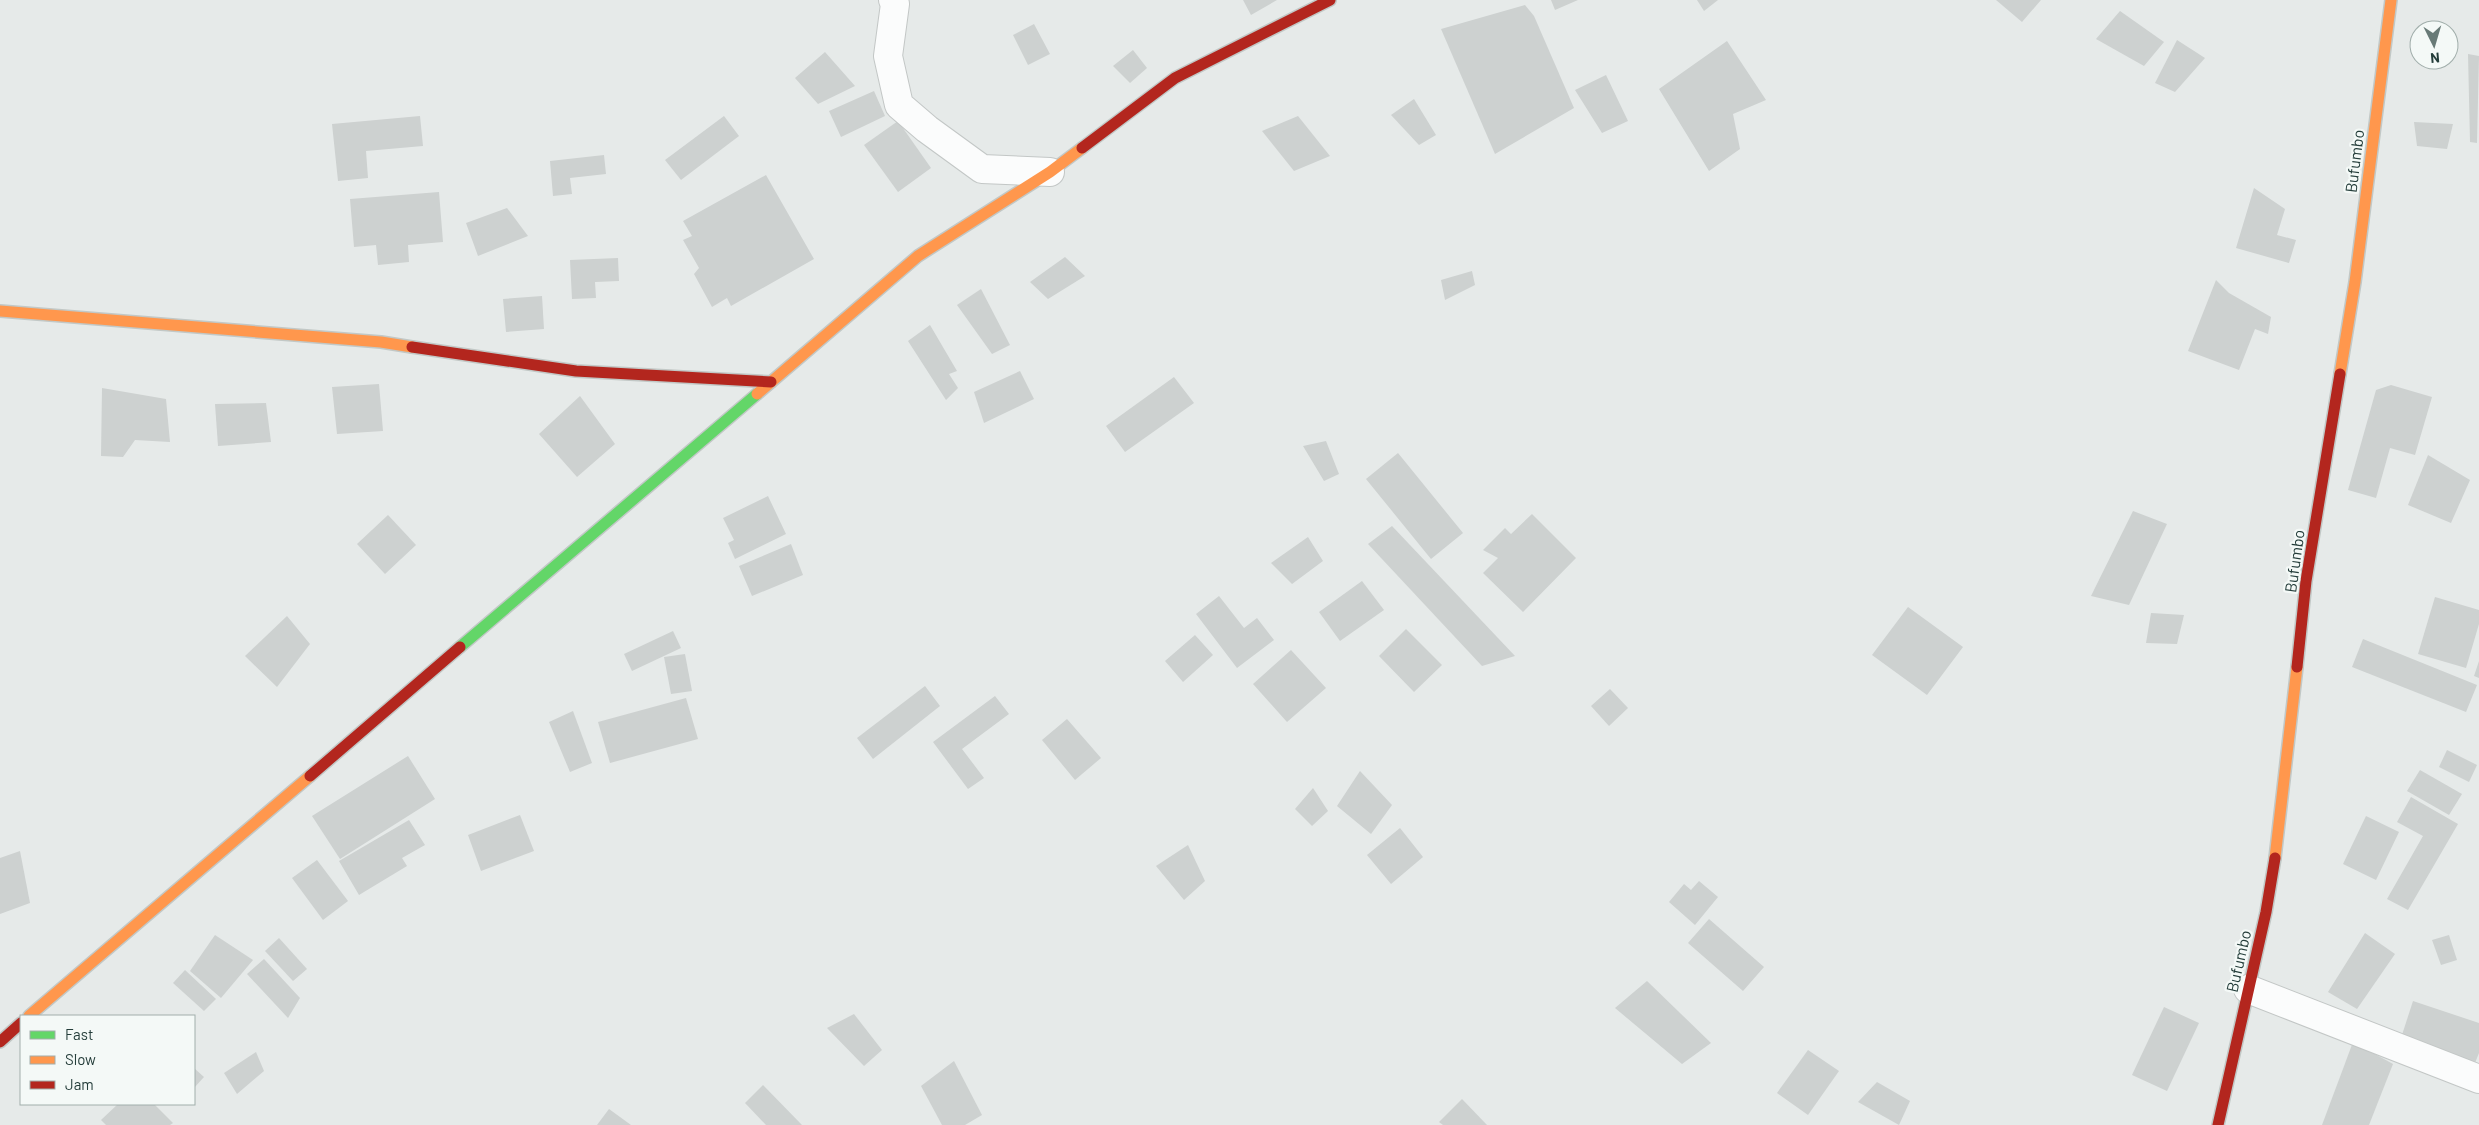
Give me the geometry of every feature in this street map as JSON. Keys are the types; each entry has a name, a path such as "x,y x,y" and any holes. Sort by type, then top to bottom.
{"street":[{"path":"893,0 895,4 888,56 899,105 927,129 982,169 1050,172"},
{"path":"30,1015 918,256 1050,172 1175,78 1330,0"},
{"name":"Bufumbo","path":"2218,1125 2266,912 2279,830 2306,581 2355,282 2391,0"},
{"path":"0,310 381,342 576,371 771,382"},
{"path":"2248,989 2479,1079"},
{"path":"0,1042 20,1025"}],"building":[{"path":"1243,0 1277,0 1251,15"},
{"path":"1551,0 1578,0 1555,10"},
{"path":"1697,0 1718,0 1704,11"},
{"path":"1996,0 2041,0 2022,22"},
{"path":"1525,5 1534,16 1574,108 1495,154 1441,29"},
{"path":"2120,11 2164,42 2144,66 2096,39"},
{"path":"1034,24 1050,54 1028,65 1013,35"},
{"path":"2177,40 2205,58 2175,92 2155,83"},
{"path":"1727,41 1766,100 1733,114 1740,149 1709,171 1659,89"},
{"path":"1133,50 1147,68 1130,83 1113,66"},
{"path":"825,52 855,86 818,104 795,78"},
{"path":"2468,54 2479,56 2477,143 2470,142"},
{"path":"1606,75 1628,121 1602,133 1575,90"},
{"path":"874,91 885,116 841,137 829,111"},
{"path":"1414,99 1436,135 1419,145 1391,115"},
{"path":"420,116 423,146 366,151 368,178 338,181 332,124"},
{"path":"724,116 739,136 681,180 665,160"},
{"path":"1298,116 1330,156 1294,171 1262,131"},
{"path":"898,121 931,168 898,192 864,145"},
{"path":"2414,122 2453,124 2447,149 2417,146"},
{"path":"604,155 606,174 570,178 572,194 553,196 550,161"},
{"path":"766,175 814,259 731,306 727,298 712,307 694,274 699,268 683,240 692,236 683,221"},
{"path":"2254,188 2285,209 2277,235 2296,240 2289,263 2236,248"},
{"path":"439,192 443,242 408,245 409,262 378,265 376,245 354,247 350,199"},
{"path":"507,208 528,236 478,256 466,223"},
{"path":"1065,257 1085,276 1048,299 1030,282"},
{"path":"618,258 619,281 595,282 596,298 572,299 570,260"},
{"path":"1472,271 1475,285 1445,300 1441,280"},
{"path":"2216,280 2229,293 2271,317 2268,334 2255,329 2239,370 2188,351"},
{"path":"981,289 1010,345 992,354 957,305"},
{"path":"542,296 544,329 506,332 503,299"},
{"path":"930,325 957,371 949,374 958,388 946,400 908,341"},
{"path":"1020,371 1034,399 984,423 974,392"},
{"path":"1174,377 1194,403 1125,452 1106,426"},
{"path":"379,384 383,431 337,434 332,387"},
{"path":"2391,385 2432,397 2415,455 2390,448 2376,498 2348,490 2376,390"},
{"path":"102,388 166,399 170,442 135,440 123,457 101,456"},
{"path":"580,396 615,444 577,477 539,434"},
{"path":"266,403 271,442 218,446 215,404"},
{"path":"1326,441 1339,474 1324,481 1303,446"},
{"path":"1398,453 1463,533 1431,559 1366,479"},
{"path":"2428,455 2470,480 2451,523 2408,505"},
{"path":"768,496 786,534 735,559 728,543 734,540 723,518"},
{"path":"2133,511 2167,524 2129,605 2091,596"},
{"path":"1532,514 1576,558 1523,612 1483,573 1498,558 1483,550 1505,528 1511,534"},
{"path":"388,515 416,545 385,574 357,544"},
{"path":"1392,526 1515,656 1482,666 1368,544"},
{"path":"1308,537 1323,561 1292,584 1271,563"},
{"path":"791,544 803,575 752,596 739,566"},
{"path":"1362,581 1384,610 1340,641 1319,612"},
{"path":"1219,596 1244,628 1257,618 1274,640 1237,668 1196,614"},
{"path":"2435,597 2479,610 2479,624 2466,668 2418,654"},
{"path":"1908,607 1963,647 1927,695 1872,655"},
{"path":"2151,613 2184,615 2177,644 2146,643"},
{"path":"287,616 310,644 277,687 245,656"},
{"path":"1406,629 1442,665 1414,692 1379,656"},
{"path":"673,631 681,648 632,671 624,654"},
{"path":"1195,635 1213,655 1183,682 1165,661"},
{"path":"2363,639 2477,685 2466,712 2352,667"},
{"path":"1291,650 1326,688 1287,722 1253,684"},
{"path":"685,654 692,691 671,694 664,657"},
{"path":"2479,661 2479,678 2474,676"},
{"path":"925,686 940,706 873,759 857,738"},
{"path":"1610,689 1628,708 1609,726 1591,706"},
{"path":"995,696 1009,714 962,749 984,778 968,789 933,742"},
{"path":"686,698 698,739 610,763 598,722"},
{"path":"573,711 592,763 570,772 549,722"},
{"path":"1067,719 1101,758 1075,780 1042,740"},
{"path":"2447,750 2477,765 2469,782 2439,767"},
{"path":"408,756 435,799 340,859 312,816"},
{"path":"2420,770 2462,794 2449,815 2407,791"},
{"path":"1360,771 1392,805 1371,834 1337,806"},
{"path":"1313,788 1328,811 1312,826 1295,809"},
{"path":"2411,797 2458,824 2408,910 2387,899 2423,836 2397,822"},
{"path":"520,815 534,851 481,871 468,835"},
{"path":"2366,816 2399,832 2376,880 2343,864"},
{"path":"409,820 425,845 402,858 407,866 359,895 339,861"},
{"path":"1400,828 1423,857 1391,884 1367,855"},
{"path":"1188,845 1205,881 1184,900 1156,866"},
{"path":"20,851 30,903 0,914 0,858"},
{"path":"317,860 348,901 323,920 292,878"},
{"path":"1699,881 1718,897 1695,925 1669,902 1684,884 1691,890"},
{"path":"1709,919 1764,967 1743,991 1688,943"},
{"path":"2365,933 2395,954 2357,1009 2328,992"},
{"path":"215,935 253,960 221,998 190,971"},
{"path":"2449,935 2457,960 2441,965 2432,940"},
{"path":"279,938 307,969 293,981 265,951"},
{"path":"264,959 300,998 288,1018 247,974"},
{"path":"185,970 216,999 204,1011 173,983"},
{"path":"1647,981 1711,1043 1682,1064 1615,1008"},
{"path":"2413,1001 2479,1023 2479,1053 2475,1063 2401,1038"},
{"path":"2164,1007 2199,1023 2167,1091 2132,1075"},
{"path":"854,1014 882,1050 864,1066 827,1028"},
{"path":"2353,1042 2393,1064 2369,1125 2322,1125"},
{"path":"1808,1050 1839,1071 1808,1115 1777,1093"},
{"path":"256,1052 264,1071 237,1094 224,1073"},
{"path":"954,1061 982,1115 965,1125 942,1125 921,1086"},
{"path":"195,1069 204,1077 195,1087"},
{"path":"1877,1082 1910,1101 1899,1125 1858,1102"},
{"path":"763,1085 802,1125 766,1125 745,1103"},
{"path":"1462,1099 1487,1125 1443,1125 1439,1122"},
{"path":"117,1105 155,1105 173,1123 170,1125 106,1125 101,1120"},
{"path":"609,1109 631,1125 597,1125"}],"traffic: fast":[{"path":"460,647 757,394"}],"traffic: slow":[{"path":"2340,374 2355,282 2391,0"},
{"path":"757,394 918,256 1050,172 1082,148"},
{"path":"0,311 381,342 412,347"},
{"path":"2275,858 2297,667"},
{"path":"30,1015 310,776"}],"traffic: jam":[{"path":"1082,148 1175,78 1330,0"},
{"path":"412,347 576,371 771,382"},
{"path":"2297,667 2306,581 2340,374"},
{"path":"310,776 460,647"},
{"path":"2218,1125 2266,912 2275,858"},
{"path":"0,1042 20,1024"}]}
